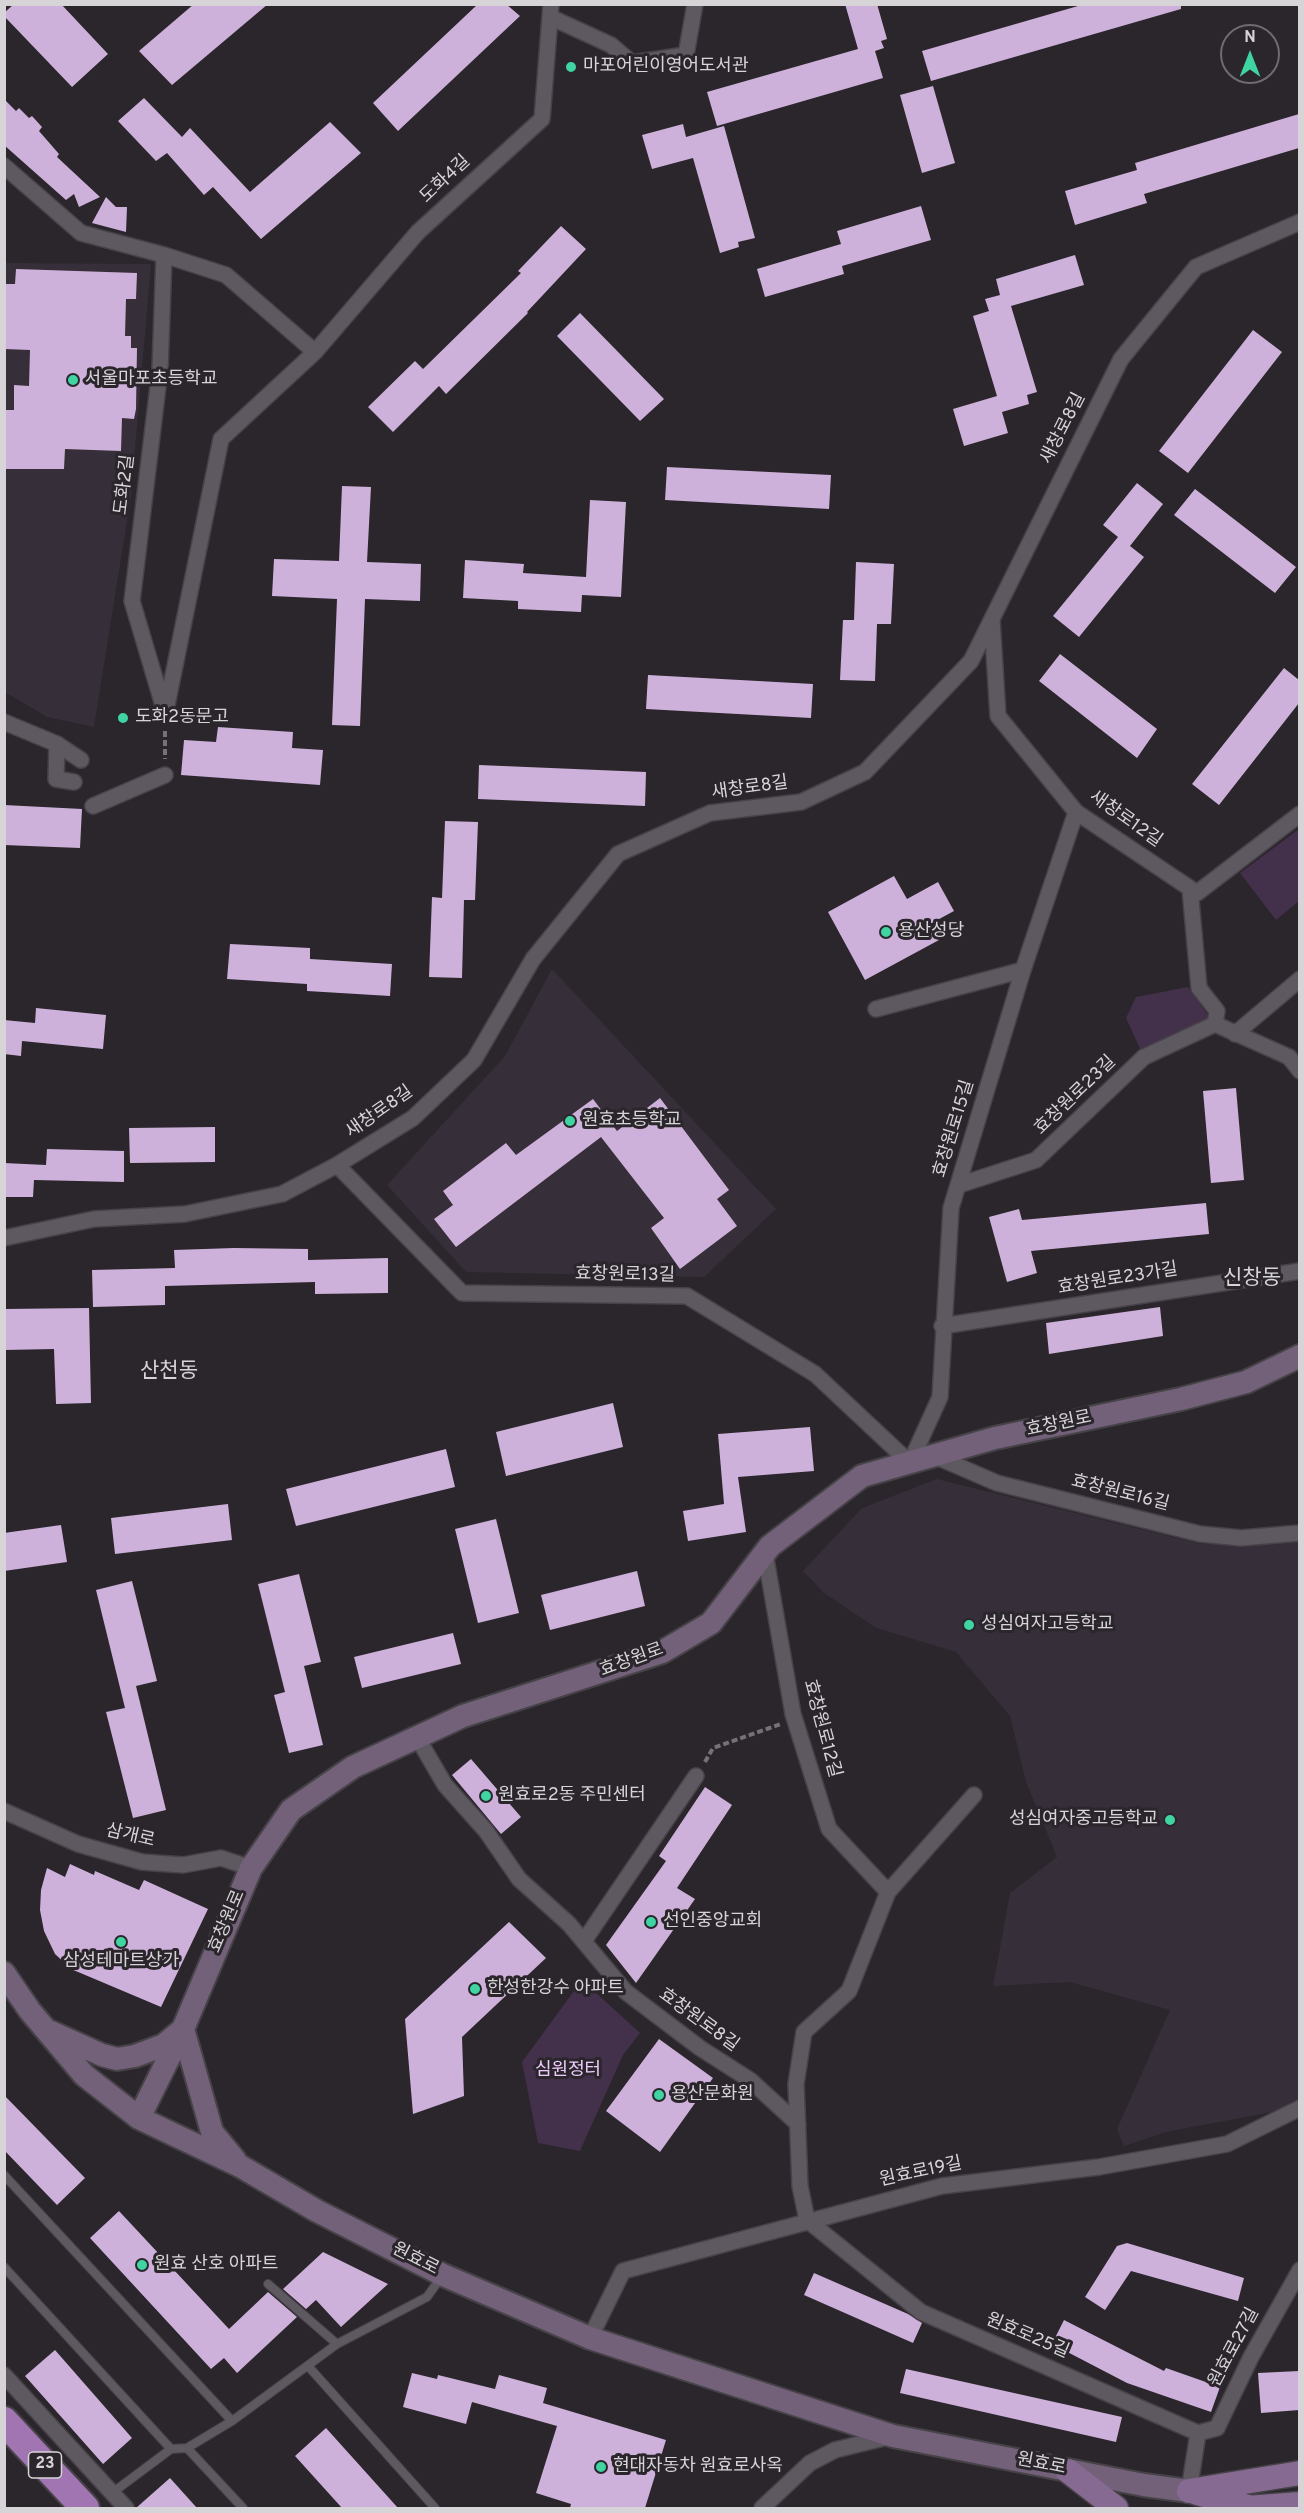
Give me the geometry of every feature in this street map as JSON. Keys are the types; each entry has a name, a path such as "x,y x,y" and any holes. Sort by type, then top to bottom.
{"highway":[{"name":"23","path":"4,2421 85,2508"}],"main road":[{"name":"효창원로","path":"139,2118 183,2030 251,1868 291,1810 353,1767 463,1716 662,1652 711,1623 765,1553 862,1476 995,1438 1182,1400 1246,1382 1299,1356"},
{"name":"원효로","path":"4,1973 45,2029 84,2075 139,2118 240,2166 317,2211 443,2274 590,2338 893,2436 1068,2471 1187,2500 1250,2508"},
{"path":"45,2029 102,2055 117,2059 135,2056 164,2045 183,2030 212,2132 240,2166"},
{"path":"1068,2471 1116,2508"},
{"name":"원효로","path":"1187,2500 1299,2473"},
{"path":"1250,2508 1299,2504"}],"street":[{"name":"도화4길","path":"165,715 221,439 315,352 418,232 542,118 551,10 611,45 632,63 686,55 695,4"},
{"path":"4,166 81,233 164,255 226,275 315,352"},
{"name":"새창로8길","path":"4,1238 94,1219 185,1214 282,1194 337,1165 413,1118 474,1060 532,959 618,854 710,813 801,802 865,772 971,661 1121,359 1196,267 1299,222"},
{"name":"도화2길","path":"164,255 160,369 132,601 165,715"},
{"name":"새창로12길","path":"992,617 998,716 1076,812 1190,889"},
{"path":"4,722 57,744 81,760"},
{"path":"57,744 56,779 74,782"},
{"path":"93,806 165,775"},
{"name":"효창원로15길","path":"910,1463 940,1397 942,1326 951,1208 1023,969 1076,812"},
{"path":"1190,889 1197,893 1299,814"},
{"path":"1190,889 1199,988 1217,1011 1215,1024 1289,1057 1299,1071"},
{"path":"876,1009 1023,969"},
{"path":"1235,1034 1299,979"},
{"name":"효창원로23길","path":"959,1185 1036,1160 1144,1057 1215,1024"},
{"name":"효창원로13길","path":"337,1165 462,1293 687,1296 815,1374 910,1463"},
{"name":"효창원로23가길","path":"942,1326 1299,1271"},
{"name":"효창원로16길","path":"937,1456 997,1483 1200,1534 1241,1538 1299,1533"},
{"name":"효창원로12길","path":"765,1553 793,1714 829,1829 888,1892"},
{"name":"효창원로8길","path":"417,1737 445,1785 486,1831 519,1879 569,1924 626,1992 700,2048 750,2080 798,2124"},
{"path":"584,1941 696,1776"},
{"path":"807,2220 800,2186 796,2084 804,2032 849,1991 888,1892 974,1795"},
{"name":"삼개로","path":"4,1811 78,1844 142,1862 183,1865 221,1858 251,1868"},
{"name":"원효로19길","path":"590,2338 624,2271 807,2220 942,2186 1100,2167 1227,2144 1299,2108"},
{"name":"원효로25길","path":"807,2220 921,2313 1198,2433"},
{"name":"원효로27길","path":"1198,2433 1217,2428 1251,2357 1299,2270"},
{"path":"4,2375 126,2508"},
{"path":"1187,2500 1198,2433"},
{"name":"원효로","path":"762,2508 810,2463 835,2450 893,2436"}],"lane":[{"path":"4,2175 232,2421"},
{"path":"4,2267 171,2449"},
{"path":"112,2493 171,2449 187,2448 232,2421 337,2344 427,2297 443,2274"},
{"path":"268,2284 337,2344"},
{"path":"308,2366 435,2508"},
{"path":"187,2448 243,2508"}],"path":[{"path":"165,715 165,775"},
{"path":"696,1776 713,1749 784,1723"}],"shaded area":[{"name":"서울마포초등학교","path":"5,263 151,264 131,496 94,727 47,717 5,692"},
{"name":"원효초등학교","path":"552,969 776,1209 704,1277 466,1272 387,1185 505,1056"},
{"name":"성심여자중고등학교","path":"937,1479 1201,1544 1299,1541 1299,2102 1277,2111 1166,2132 1124,2146 1117,2129 1170,2010 1070,1982 993,1986 1010,1893 1057,1857 1026,1782 1010,1716 956,1652 876,1628 824,1593 803,1571 862,1508"}],"green space":[{"path":"1299,829 1299,901 1276,920 1240,873"},
{"path":"1188,987 1207,1014 1208,1023 1142,1053 1126,1018 1136,997"},
{"name":"심원정터","path":"582,1980 640,2033 623,2055 580,2151 538,2143 522,2062"}],"building":[{"path":"14,4 61,4 108,54 72,87 4,16 4,13"},
{"path":"194,4 268,4 172,85 139,51"},
{"path":"478,4 506,4 520,16 398,131 373,103"},
{"path":"845,4 877,4 887,39 881,41 884,48 875,51 883,78 717,126 707,92 858,49"},
{"path":"1085,4 1181,4 1181,9 931,81 922,51"},
{"path":"933,86 955,163 922,173 900,95"},
{"path":"144,98 182,137 190,128 250,192 330,122 361,153 261,239 213,187 204,195 167,153 156,161 118,121"},
{"path":"4,99 16,111 19,108 29,118 32,116 42,127 39,131 59,154 57,157 100,197 79,207 74,194 66,200 4,145"},
{"path":"1299,114 1299,148 1144,194 1147,203 1075,225 1065,191 1137,170 1135,163"},
{"path":"683,124 686,137 724,126 755,238 738,242 739,247 720,253 693,158 652,169 642,135"},
{"path":"106,197 116,207 127,207 126,232 92,223"},
{"path":"921,206 931,240 842,266 844,274 765,297 757,269 841,244 837,231"},
{"path":"561,226 586,249 528,313 446,394 439,386 393,432 368,407 415,361 423,369 521,273 518,271"},
{"path":"1075,255 1084,285 1011,306 1037,392 1027,395 1029,404 1002,412 1008,433 964,446 953,409 997,396 973,316 989,311 985,299 1000,295 996,279"},
{"path":"16,269 137,273 136,299 126,299 125,336 131,336 131,348 137,348 136,409 134,419 122,418 121,451 65,449 64,469 4,469 4,410 14,410 14,385 29,386 30,350 4,349 4,284 15,284"},
{"path":"580,313 664,399 640,421 557,336"},
{"path":"1253,330 1282,352 1188,473 1159,451"},
{"path":"667,467 831,475 829,509 665,500"},
{"path":"1137,483 1163,504 1130,546 1144,557 1079,637 1053,616 1118,537 1103,525"},
{"path":"342,486 371,487 367,562 421,564 420,601 365,599 360,726 332,725 337,599 272,596 274,559 339,561"},
{"path":"1195,489 1296,567 1275,593 1174,515"},
{"path":"590,500 626,502 621,597 582,595 581,612 518,609 518,601 463,598 465,560 524,564 523,573 586,577"},
{"path":"856,562 894,564 891,624 877,624 875,681 840,680 843,620 854,620"},
{"path":"1060,654 1157,729 1137,758 1039,681"},
{"path":"1284,668 1299,680 1299,703 1219,805 1192,784"},
{"path":"648,675 813,684 811,718 646,709"},
{"path":"218,727 293,732 292,748 323,750 320,785 181,775 184,740 216,742"},
{"path":"479,765 646,772 645,806 478,799"},
{"path":"4,805 82,809 80,848 4,845"},
{"path":"445,821 478,822 475,900 464,900 462,978 429,977 432,897 442,898"},
{"name":"용산성당","path":"894,876 907,899 938,882 954,911 930,924 939,940 865,980 828,912"},
{"path":"230,944 310,948 310,959 392,964 390,996 307,991 307,984 227,979"},
{"path":"36,1008 106,1015 103,1049 22,1041 21,1056 4,1054 4,1020 35,1023"},
{"path":"1236,1088 1244,1180 1211,1183 1203,1091"},
{"path":"660,1098 729,1190 717,1199 737,1226 680,1269 651,1228 664,1218 601,1137 456,1247 434,1219 453,1205 443,1191 506,1143 516,1155 593,1099 617,1131"},
{"path":"215,1127 215,1162 130,1163 129,1128"},
{"path":"47,1149 124,1151 124,1182 34,1180 33,1197 4,1197 4,1163 46,1165"},
{"path":"1206,1203 1209,1234 1031,1251 1037,1273 1007,1282 989,1217 1019,1209 1022,1220"},
{"path":"308,1249 308,1260 388,1258 388,1293 315,1294 315,1282 165,1286 165,1305 93,1307 92,1270 175,1268 174,1250"},
{"path":"1160,1307 1163,1336 1049,1354 1046,1323"},
{"path":"89,1308 91,1403 56,1404 54,1349 4,1350 4,1309"},
{"path":"613,1403 623,1447 506,1476 496,1432"},
{"path":"810,1427 814,1471 738,1477 746,1532 688,1541 683,1511 724,1504 718,1434"},
{"path":"446,1449 455,1487 296,1526 286,1489"},
{"path":"228,1504 232,1540 115,1554 111,1518"},
{"path":"496,1519 519,1613 478,1623 455,1529"},
{"path":"61,1525 67,1562 4,1571 4,1533"},
{"path":"637,1571 645,1606 550,1630 541,1595"},
{"path":"299,1574 321,1662 304,1666 323,1745 289,1753 274,1695 285,1692 258,1584"},
{"path":"132,1581 157,1681 136,1686 166,1810 133,1818 106,1712 125,1708 96,1590"},
{"path":"453,1633 461,1664 362,1688 354,1657"},
{"name":"원효로2동 주민센터","path":"471,1759 521,1817 501,1834 452,1775"},
{"path":"705,1787 732,1805 677,1888 695,1899 636,1983 606,1945 666,1861 659,1856"},
{"name":"삼성테마트상가","path":"70,1864 94,1875 95,1871 139,1890 144,1880 208,1909 161,2007 71,1969 55,1954 44,1931 40,1910 41,1890 47,1868 65,1877"},
{"name":"한성한강수 아파트","path":"509,1922 546,1958 462,2037 464,2096 413,2114 405,2019"},
{"name":"용산문화원","path":"659,2039 713,2078 660,2152 606,2111"},
{"path":"4,2095 85,2178 57,2205 4,2150"},
{"name":"원효 산호 아파트","path":"119,2211 229,2329 268,2292 297,2317 237,2373 224,2358 211,2369 90,2238"},
{"path":"1127,2243 1244,2278 1238,2301 1131,2271 1105,2310 1085,2297 1117,2246"},
{"path":"323,2252 388,2284 341,2327 316,2300 306,2309 283,2289"},
{"path":"814,2273 908,2314 922,2323 913,2343 804,2295"},
{"path":"1064,2320 1164,2371 1166,2368 1220,2387 1211,2412 1127,2383 1052,2344"},
{"path":"55,2350 132,2438 103,2464 25,2376"},
{"path":"906,2369 1122,2417 1116,2442 900,2393"},
{"path":"1299,2371 1299,2410 1261,2413 1258,2373"},
{"name":"현대자동차 원효로사옥","path":"412,2373 437,2379 438,2375 495,2389 499,2375 547,2388 543,2403 666,2440 645,2508 570,2508 571,2504 536,2493 557,2426 472,2402 466,2424 403,2407"},
{"path":"326,2428 398,2508 342,2508 295,2456"},
{"path":"170,2478 197,2508 136,2508"}],"place":[{"name":"마포어린이영어도서관","path":"571,67"},
{"name":"서울마포초등학교","path":"73,380"},
{"name":"도화2동문고","path":"123,718"},
{"name":"용산성당","path":"886,932"},
{"name":"원효초등학교","path":"570,1121"},
{"name":"성심여자고등학교","path":"969,1625"},
{"name":"원효로2동 주민센터","path":"486,1796"},
{"name":"성심여자중고등학교","path":"1170,1820"},
{"name":"선인중앙교회","path":"651,1922"},
{"name":"삼성테마트상가","path":"121,1942"},
{"name":"한성한강수 아파트","path":"475,1989"},
{"name":"용산문화원","path":"659,2095"},
{"name":"원효 산호 아파트","path":"142,2265"},
{"name":"현대자동차 원효로사옥","path":"601,2467"}],"district":[{"name":"신창동","path":"1252,1280"},
{"name":"산천동","path":"169,1373"}]}
